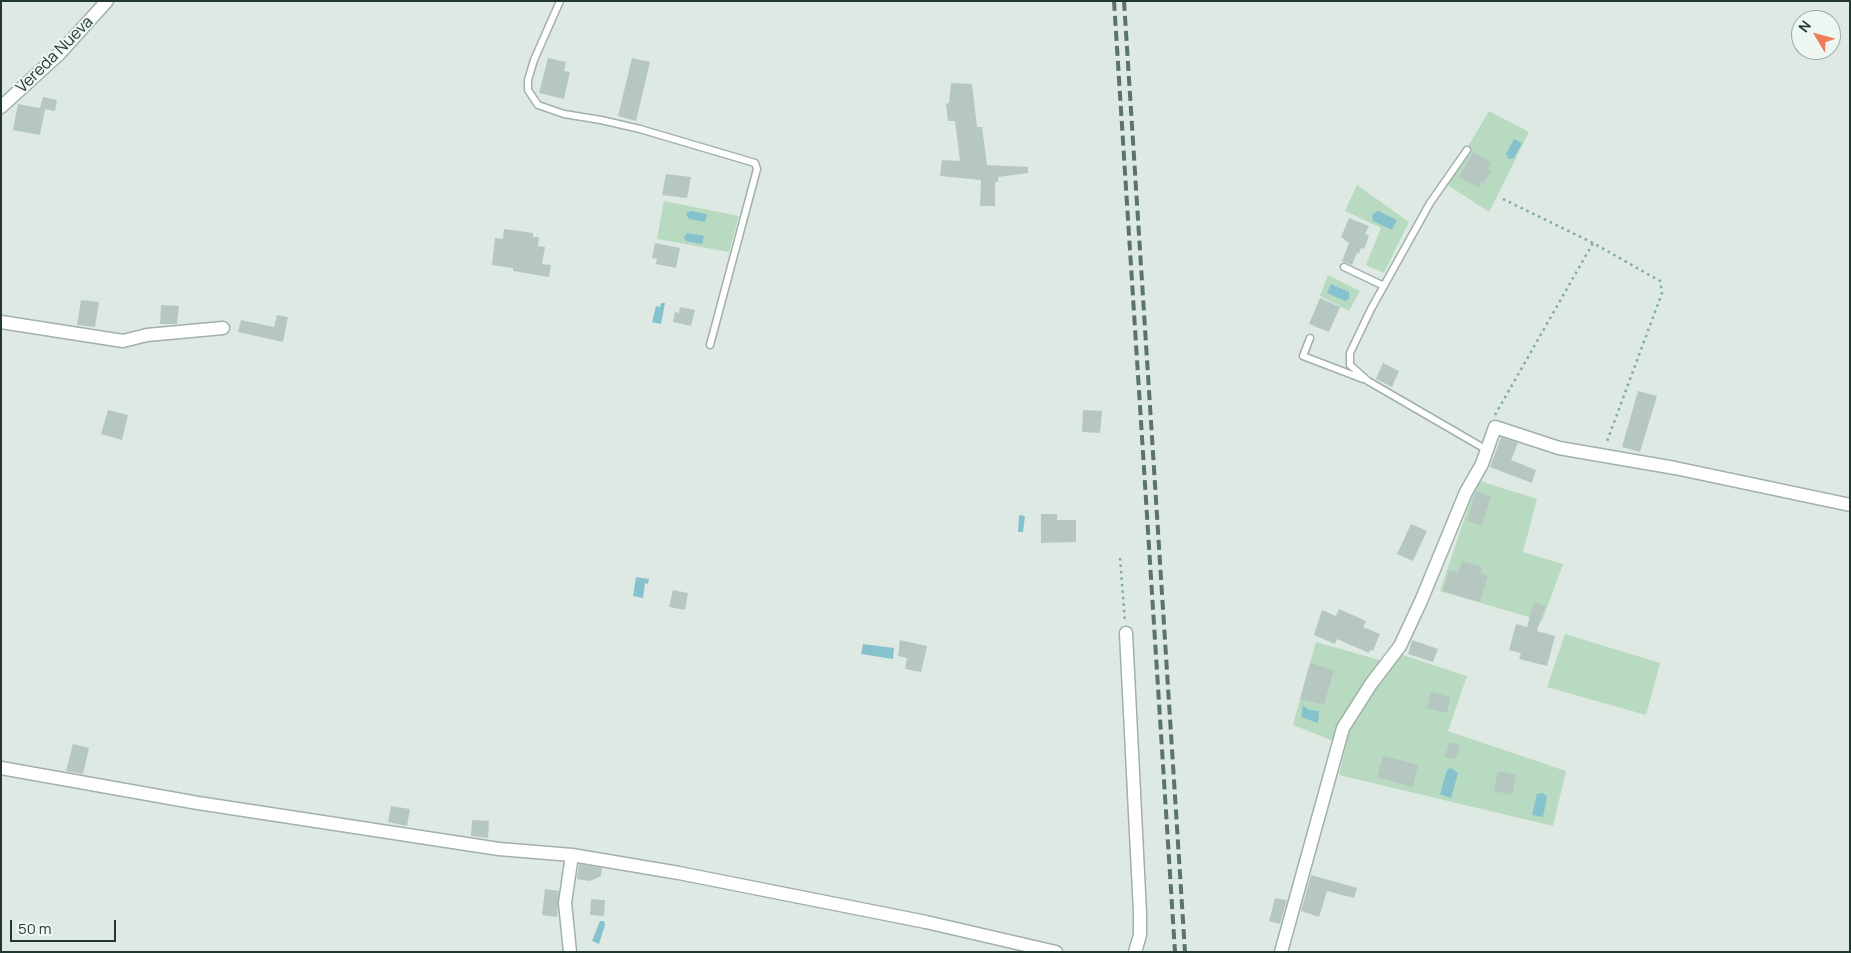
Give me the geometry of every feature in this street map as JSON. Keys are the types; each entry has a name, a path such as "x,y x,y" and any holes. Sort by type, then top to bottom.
{"street":[{"name":"Vereda Nueva","path":"1,107 59,54 107,1"},
{"path":"1,322 123,341 147,335 223,328"},
{"path":"1281,952 1343,728 1371,684 1400,646 1487,450 1494,427 1559,448 1676,468 1850,505"},
{"path":"1126,633 1140,913 1140,936 1135,952"},
{"path":"1,768 198,803 499,849 572,856 679,873 926,922 1056,952"},
{"path":"570,952 565,903 572,856"}],"lane":[{"path":"560,1 534,60 528,80 528,90 538,105 564,114 640,129 755,163 757,169 710,345"},
{"path":"1368,381 1350,365 1350,353 1384,286 1430,203 1467,150"},
{"path":"1344,267 1384,286"},
{"path":"1310,338 1303,356 1368,381 1487,450"}],"path":[{"path":"1503,200 1593,243 1656,276 1663,288 1606,443 1604,455"},
{"path":"1494,427 1498,408 1593,243"},
{"path":"1120,558 1126,633"}],"green space":[{"path":"1489,111 1529,132 1489,212 1446,184"},
{"path":"1357,185 1409,222 1384,273 1366,265 1381,228 1345,211"},
{"path":"664,201 739,216 729,252 657,239"},
{"path":"1328,275 1360,291 1349,311 1320,296"},
{"path":"1480,481 1537,499 1523,552 1563,564 1542,621 1440,591 1474,490"},
{"path":"1565,634 1660,663 1646,715 1547,687"},
{"path":"1316,642 1383,661 1387,650 1467,676 1448,731 1566,771 1553,826 1339,775 1346,746 1293,725"}],"water":[{"path":"1514,139 1522,143 1514,158 1509,159 1506,154"},
{"path":"690,211 707,214 705,222 689,219 686,214"},
{"path":"1378,211 1397,220 1392,230 1373,221 1372,215"},
{"path":"687,233 704,236 702,244 686,241 684,237"},
{"path":"1331,284 1349,292 1349,299 1345,301 1327,293"},
{"path":"661,303 665,303 661,324 652,322 656,306 660,307"},
{"path":"1019,515 1025,516 1023,532 1018,532"},
{"path":"636,577 649,579 648,584 645,583 643,598 633,596"},
{"path":"863,644 894,648 893,659 861,654"},
{"path":"1303,705 1309,710 1319,711 1318,723 1301,717"},
{"path":"1451,768 1458,773 1451,798 1440,794 1447,770"},
{"path":"1543,793 1547,797 1543,817 1532,815 1537,794"},
{"path":"600,921 604,921 605,925 599,944 592,941"}],"building":[{"path":"548,58 566,62 564,71 570,72 564,99 539,93"},
{"path":"632,58 650,62 636,121 618,116"},
{"path":"951,83 972,84 977,127 982,127 987,165 1028,167 1028,173 998,177 998,182 995,182 995,206 980,206 981,180 940,176 942,160 960,161 955,121 948,121 946,104 949,103"},
{"path":"43,97 57,100 55,111 40,108"},
{"path":"18,104 45,109 40,135 13,130"},
{"path":"1473,152 1491,162 1487,169 1491,171 1484,183 1481,182 1479,188 1459,177"},
{"path":"666,174 691,177 687,198 662,195"},
{"path":"1349,218 1369,226 1365,234 1369,236 1364,249 1361,248 1359,254 1357,253 1352,265 1342,261 1349,243 1341,237"},
{"path":"504,229 533,233 533,237 539,237 538,246 545,247 542,264 551,265 549,277 513,271 513,268 492,265 495,238 503,239"},
{"path":"655,243 680,248 676,268 656,264 657,259 652,258"},
{"path":"1320,298 1340,307 1329,332 1309,324"},
{"path":"81,300 99,302 95,327 77,325"},
{"path":"161,305 179,306 177,324 160,324"},
{"path":"680,307 695,310 691,326 673,322 675,312 679,313"},
{"path":"277,315 288,317 283,342 238,332 241,320 274,327"},
{"path":"1383,363 1399,371 1392,387 1376,379"},
{"path":"1638,391 1657,396 1640,452 1622,447"},
{"path":"108,410 128,415 122,440 101,434"},
{"path":"1083,410 1102,411 1100,433 1082,432"},
{"path":"1501,437 1518,443 1511,460 1536,470 1532,483 1490,467"},
{"path":"1476,491 1491,496 1482,525 1467,521"},
{"path":"1041,514 1057,514 1057,520 1076,520 1076,542 1041,543"},
{"path":"1411,524 1427,531 1413,561 1397,554"},
{"path":"1462,561 1482,567 1480,573 1488,576 1480,602 1443,591 1449,570 1458,573"},
{"path":"673,590 688,593 685,610 669,607"},
{"path":"1534,602 1545,606 1537,631 1555,636 1547,666 1519,659 1521,653 1509,650 1516,624 1527,627"},
{"path":"1339,609 1366,621 1363,627 1380,634 1373,651 1370,650 1369,653 1337,639 1335,644 1314,635 1322,610 1336,616"},
{"path":"900,640 927,646 921,672 905,669 907,658 898,656"},
{"path":"1412,640 1438,649 1433,662 1408,654"},
{"path":"1310,663 1334,670 1324,705 1300,699"},
{"path":"1431,692 1450,697 1447,713 1427,708"},
{"path":"1449,742 1460,745 1456,759 1445,757"},
{"path":"73,744 89,748 83,774 66,771"},
{"path":"1383,756 1418,765 1413,787 1377,777"},
{"path":"1498,771 1516,775 1512,795 1494,791"},
{"path":"391,806 410,809 407,826 388,822"},
{"path":"472,820 489,821 488,838 471,836"},
{"path":"579,864 602,868 601,876 590,881 577,879"},
{"path":"1311,875 1357,888 1354,898 1327,891 1319,917 1301,911"},
{"path":"545,889 559,891 557,917 542,915"},
{"path":"1275,898 1287,900 1280,924 1269,921"},
{"path":"591,899 605,900 604,916 590,915"}],"railway":[{"path":"1114,1 1175,952"},
{"path":"1124,1 1185,952"}]}
